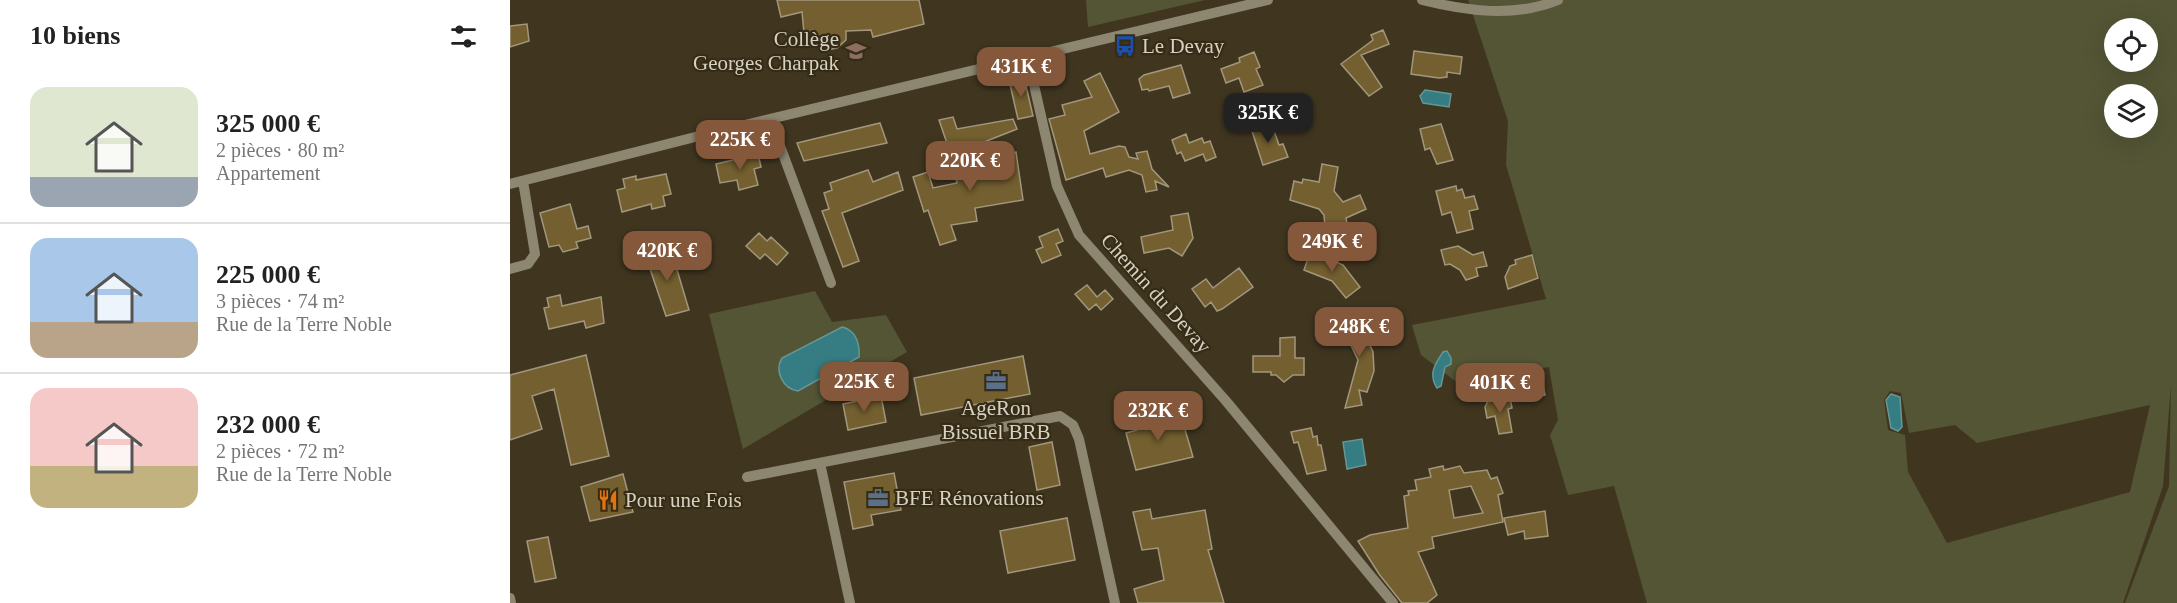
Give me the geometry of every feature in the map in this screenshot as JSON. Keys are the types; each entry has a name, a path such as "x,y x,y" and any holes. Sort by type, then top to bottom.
{"street":[{"path":"510,184 770,119 1268,0"},
{"path":"1422,0 1460,10 1495,12 1558,0"},
{"name":"Chemin du Devay","path":"1034,57 1034,85 1057,186 1079,235 1226,401 1393,603"},
{"path":"770,119 831,283"},
{"path":"510,269 528,264 535,254 523,181"},
{"path":"747,477 1045,417 1060,416 1073,424 1079,439 1115,603"},
{"path":"820,463 850,603"},
{"path":"510,598 511,603"}],"green space":[{"path":"1086,0 1205,0 1088,27"},
{"path":"1468,0 2177,0 2177,603 2125,603 2169,486 2171,385 2163,486 2123,603 1647,603 1614,486 1568,495 1550,435 1558,420 1549,367 1459,384 1421,355 1412,325 1546,299 1506,165 1508,121","holes":["1890,391 1901,393 1909,433 1955,425 1977,443 2150,405 2130,492 1947,543 1908,472 1905,435 1888,430 1884,400"]},
{"path":"815,291 832,322 886,315 907,352 743,449 709,314"}],"water":[{"path":"1425,90 1451,94 1449,107 1423,103 1420,96"},
{"path":"842,327 854,334 859,347 859,357 798,391 788,387 781,379 779,368 782,358"},
{"path":"1447,351 1451,364 1445,367 1441,386 1437,388 1433,378 1434,369 1443,352"},
{"path":"1891,394 1900,397 1902,427 1898,431 1891,428 1886,400"},
{"path":"1362,439 1366,465 1347,469 1343,442"}],"building":[{"name":"Collège Georges Charpak","path":"777,0 919,0 924,24 873,37 871,30 846,31 846,40 837,48 827,50 818,45 813,30 804,33 802,12 781,17"},
{"path":"527,24 529,41 510,47 510,26"},
{"path":"1383,30 1389,44 1361,55 1382,87 1369,96 1341,64 1373,40 1371,35"},
{"path":"1414,51 1462,57 1460,74 1447,72 1447,77 1439,78 1411,74"},
{"path":"1254,52 1260,67 1256,69 1263,85 1244,92 1239,78 1226,83 1221,69 1240,62 1239,58"},
{"path":"1181,65 1190,93 1173,98 1169,86 1149,91 1148,89 1142,90 1139,79 1144,75"},
{"path":"1100,73 1119,112 1084,131 1090,154 1119,146 1125,147 1129,157 1138,159 1136,153 1147,151 1152,169 1169,187 1155,181 1157,190 1146,192 1142,175 1129,170 1106,177 1103,168 1066,180 1049,119 1065,115 1062,105 1092,97 1084,81"},
{"path":"1024,77 1033,116 1018,119 1009,80"},
{"path":"953,117 957,129 1013,119 1017,129 951,155 939,120"},
{"path":"1271,122 1279,145 1283,144 1288,157 1263,165 1251,128"},
{"path":"880,123 887,143 804,161 797,143"},
{"path":"1441,124 1453,160 1437,164 1430,148 1425,150 1420,129"},
{"path":"1186,134 1189,143 1202,138 1204,143 1210,141 1216,157 1206,161 1203,154 1185,161 1181,152 1177,154 1172,140"},
{"path":"1016,152 1023,200 975,208 977,221 951,225 956,240 940,245 928,210 924,212 913,177 928,172 933,188 957,183 953,162"},
{"path":"758,154 761,167 754,169 758,185 739,190 737,180 720,183 716,164"},
{"path":"1322,164 1338,167 1334,191 1343,202 1360,195 1366,209 1346,218 1347,224 1325,227 1324,215 1319,209 1290,200 1294,181 1302,183 1303,179 1319,182"},
{"path":"868,170 873,182 898,172 903,190 842,213 859,261 843,267 822,211 829,209 824,193 832,190 830,183"},
{"path":"666,174 671,194 663,196 665,206 652,209 651,204 622,212 617,190 625,188 623,179 636,176 636,180"},
{"path":"1456,186 1457,191 1462,189 1465,198 1474,196 1478,209 1469,211 1473,229 1457,233 1451,212 1442,215 1436,191"},
{"path":"570,204 577,229 588,226 591,238 576,242 578,248 563,252 559,245 549,247 540,213"},
{"path":"1188,213 1193,238 1182,256 1169,248 1144,253 1141,237 1173,230 1171,216"},
{"path":"1058,229 1063,241 1056,244 1061,255 1042,263 1036,250 1043,247 1039,237"},
{"path":"759,233 767,241 771,237 788,253 777,265 765,254 760,259 746,246"},
{"path":"1458,246 1473,255 1483,252 1487,266 1476,268 1478,276 1466,280 1460,270 1450,264 1445,265 1441,250"},
{"path":"666,248 668,257 673,256 689,310 666,316 645,254"},
{"path":"1311,250 1343,265 1360,287 1346,298 1332,281 1304,270"},
{"path":"1532,255 1538,278 1508,289 1505,277 1510,266 1516,264 1515,260"},
{"path":"1239,268 1253,287 1222,309 1217,311 1211,302 1205,307 1192,289 1206,279 1213,288"},
{"path":"1087,285 1097,297 1105,290 1113,299 1101,310 1096,304 1089,310 1075,294"},
{"path":"560,295 562,306 601,297 604,323 586,328 584,321 549,329 544,308 549,307 547,298"},
{"path":"1359,309 1362,338 1367,339 1373,352 1374,371 1367,392 1359,390 1362,405 1345,408 1358,360 1346,335 1343,311"},
{"path":"1295,337 1295,358 1304,358 1304,375 1293,375 1284,382 1276,375 1271,375 1271,372 1253,372 1253,356 1280,356 1280,338"},
{"path":"586,355 609,456 571,465 554,389 532,396 542,429 510,440 510,375"},
{"path":"1023,356 1030,394 921,415 914,378"},
{"path":"1542,380 1545,395 1528,399 1525,384"},
{"path":"881,396 886,422 848,430 843,404"},
{"path":"1510,397 1512,408 1508,409 1512,432 1499,434 1495,416 1487,418 1485,407 1488,401"},
{"path":"1159,414 1162,424 1182,419 1193,457 1136,470 1126,433 1137,430 1135,421"},
{"path":"1311,428 1313,437 1317,436 1318,445 1321,445 1326,470 1307,474 1298,442 1294,443 1291,432"},
{"path":"1052,442 1060,485 1037,490 1029,447"},
{"path":"1443,466 1444,470 1460,466 1464,473 1487,470 1491,479 1497,477 1503,493 1498,495 1503,522 1432,537 1434,548 1418,552 1437,595 1427,603 1402,603 1379,574 1358,541 1370,535 1408,528 1404,496 1409,495 1408,491 1417,490 1415,480 1431,477 1429,469","holes":["1471,486 1483,513 1454,518 1449,490"]},
{"path":"894,473 901,510 871,515 873,525 853,529 844,482"},
{"path":"623,474 633,512 590,521 581,487"},
{"path":"1150,509 1152,519 1205,510 1212,549 1208,550 1224,603 1138,603 1134,589 1164,580 1158,548 1142,550 1133,512"},
{"path":"1545,511 1548,536 1525,539 1524,531 1508,535 1504,518"},
{"path":"1067,518 1075,560 1008,573 1000,531"},
{"path":"548,537 556,578 535,582 527,541"}],"place":[{"name":"Le Devay","path":"1125,46"},
{"name":"Collège Georges Charpak","path":"856,51"},
{"name":"AgeRon Bissuel BRB","path":"996,381"},
{"name":"BFE Rénovations","path":"878,498"},
{"name":"Pour une Fois","path":"608,500"}]}
